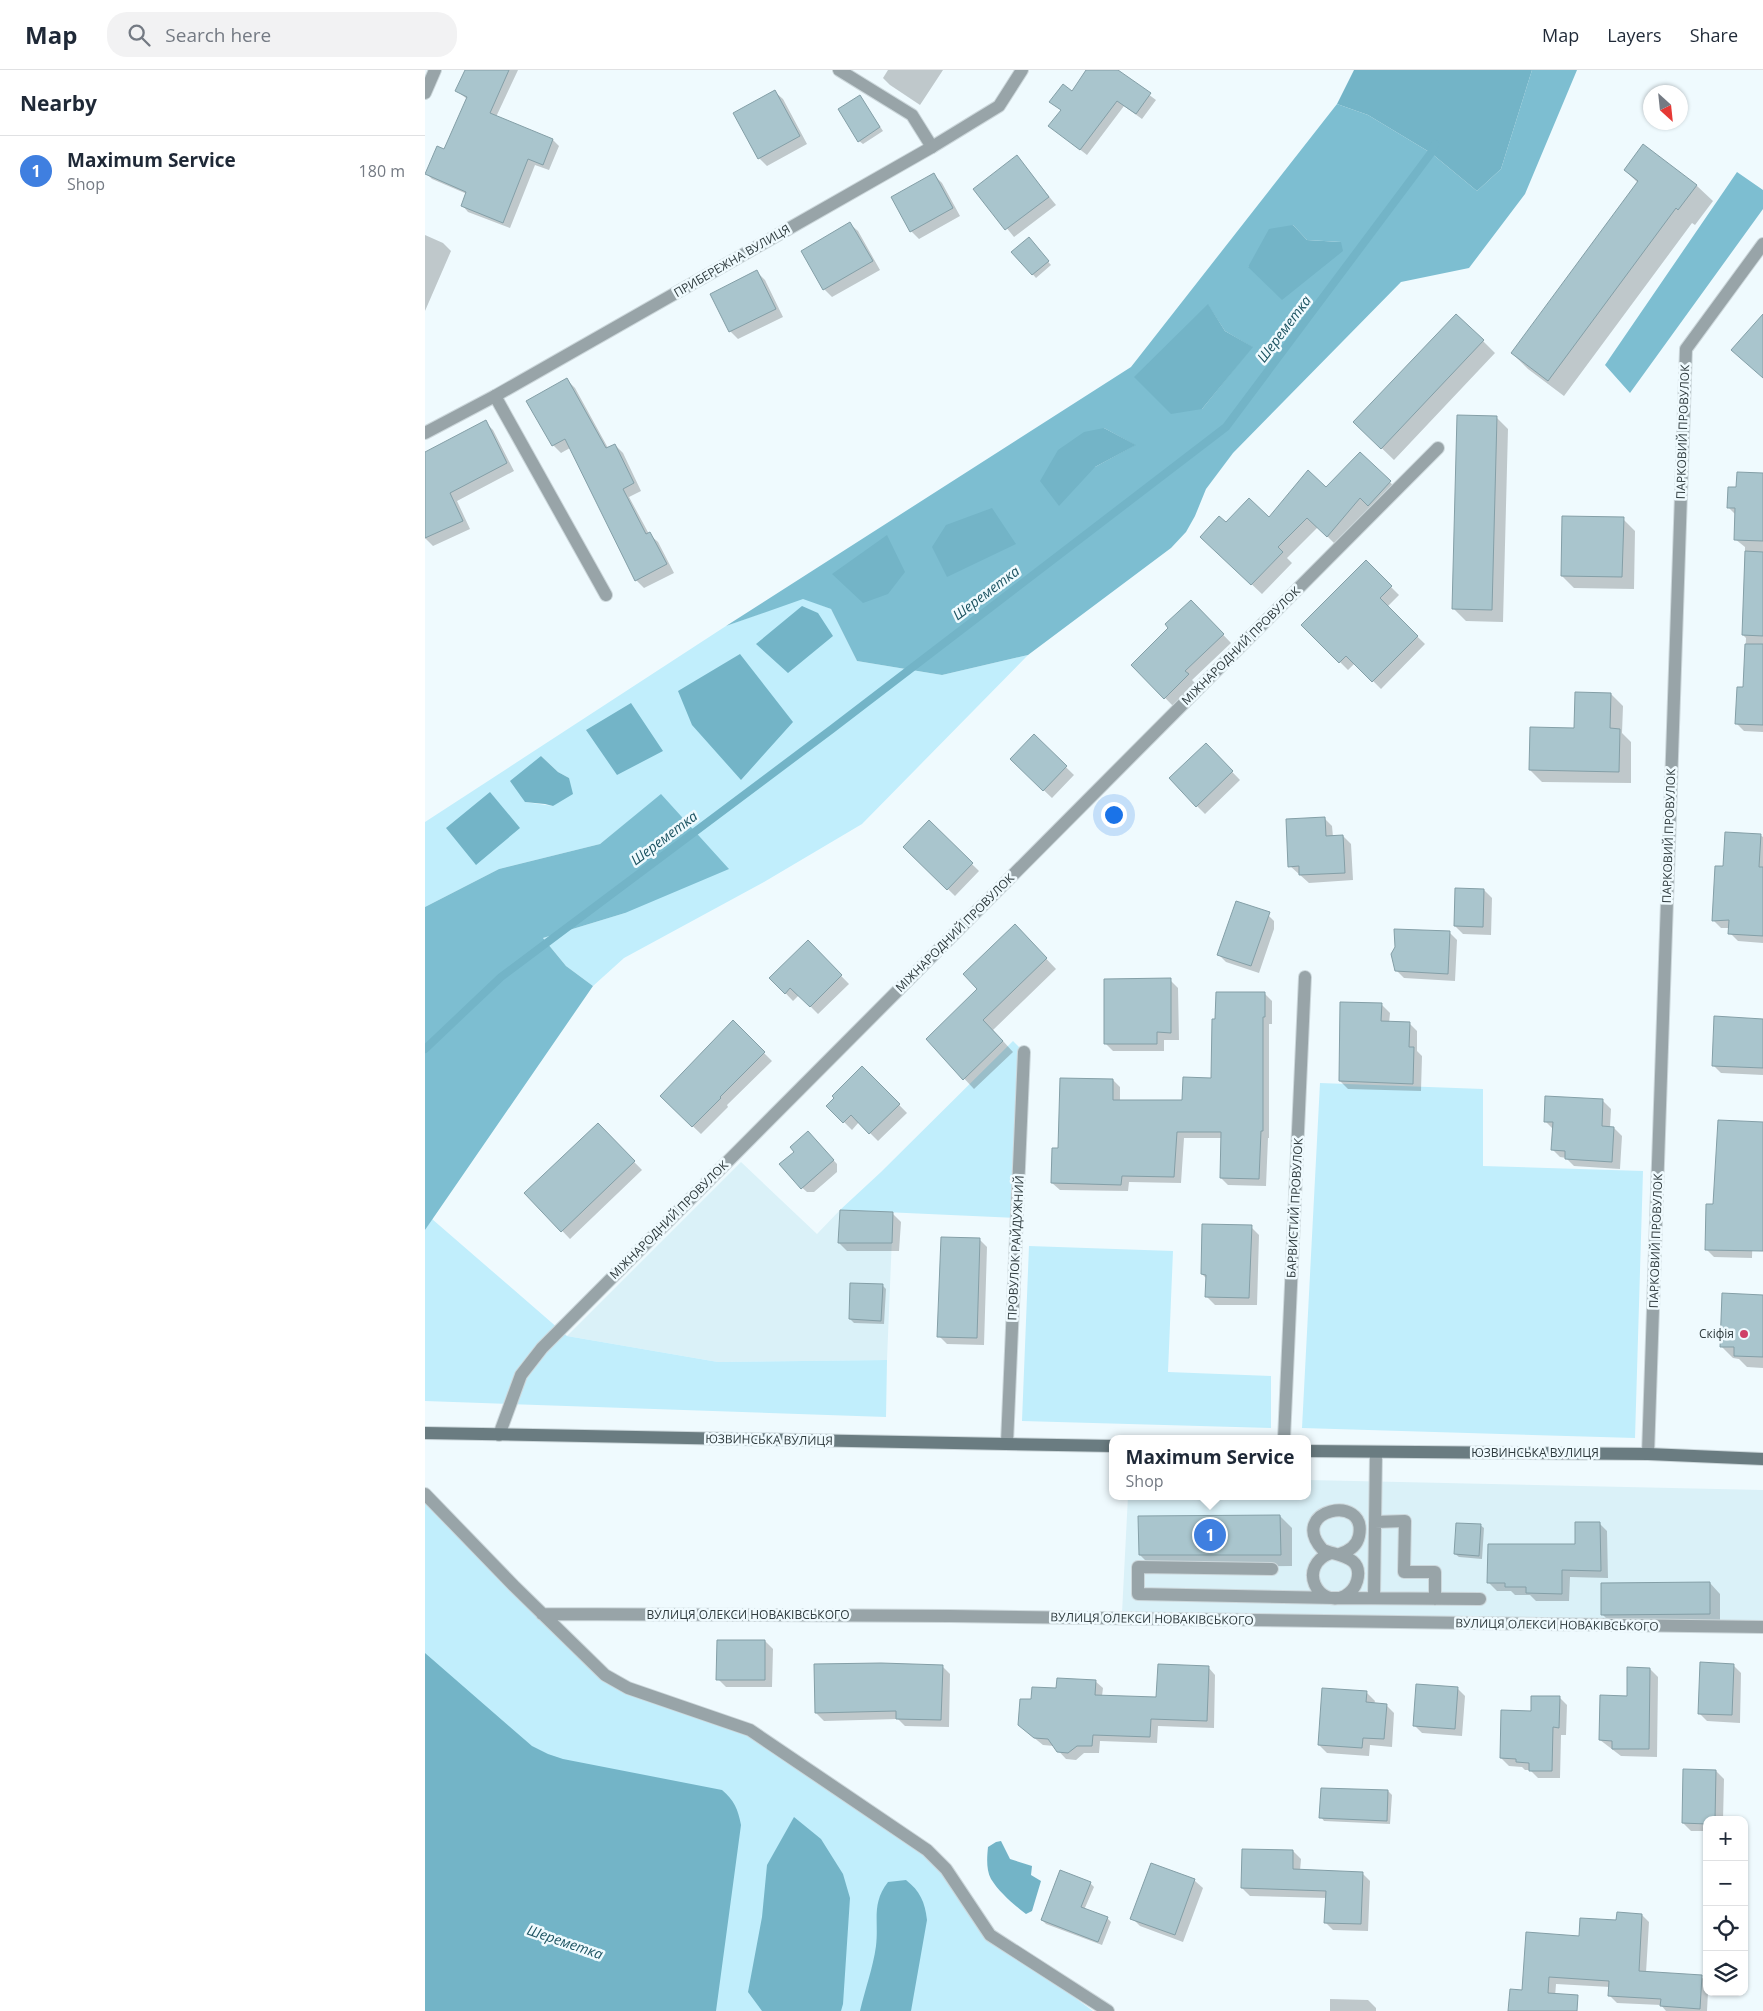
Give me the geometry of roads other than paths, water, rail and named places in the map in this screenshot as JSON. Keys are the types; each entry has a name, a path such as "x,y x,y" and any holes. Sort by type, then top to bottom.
{"main road":[{"name":"ЮЗВИНСЬКА ВУЛИЦЯ","path":"425,1433 1109,1446"},
{"name":"ЮЗВИНСЬКА ВУЛИЦЯ","path":"1311,1451 1648,1454 1763,1459"}],"street":[{"path":"425,93 435,70"},
{"path":"839,70 912,115 932,147"},
{"name":"ПРИБЕРЕЖНА ВУЛИЦЯ","path":"425,433 495,396 932,147 999,106 1022,70"},
{"name":"ПАРКОВИЙ ПРОВУЛОК","path":"1648,1454 1686,349 1763,244"},
{"path":"495,396 606,595"},
{"name":"МІЖНАРОДНИЙ ПРОВУЛОК","path":"499,1435 521,1375 542,1348 1439,448"},
{"name":"БАРВИСТИЙ ПРОВУЛОК","path":"1284,1435 1305,977"},
{"name":"ПРОВУЛОК РАЙДУЖНИЙ","path":"1007,1443 1025,1052"},
{"path":"1374,1598 1376,1453"},
{"path":"425,1494 592,1664 618,1683 750,1730 927,1850 946,1869 990,1935 1108,2011"},
{"path":"1375,1522 1405,1521 1404,1572 1435,1572 1435,1599"},
{"path":"1335,1554 1351,1560 1356,1566 1357,1581 1349,1593 1336,1598 1328,1597 1316,1589 1312,1574 1318,1561 1335,1554"},
{"path":"1272,1569 1138,1567 1138,1594 1480,1599"},
{"name":"ВУЛИЦЯ ОЛЕКСИ НОВАКІВСЬКОГО","path":"542,1614 940,1616 1763,1627"}],"water":[{"path":"1354,70 1532,70 1501,169 1477,191 1431,153 1368,115 1337,104"},
{"path":"1293,225 1307,240 1341,242 1343,251 1282,300 1248,267 1269,229"},
{"path":"1208,304 1225,331 1253,347 1202,409 1171,414 1134,377"},
{"path":"1104,428 1136,445 1095,467 1059,506 1040,481 1058,450 1084,432"},
{"path":"992,508 1016,544 947,577 932,547 946,525"},
{"path":"887,535 905,572 888,594 863,603 832,574"},
{"path":"802,606 818,613 833,636 788,673 756,644"},
{"path":"740,654 793,722 741,780 692,725 678,691"},
{"path":"631,703 663,751 617,775 586,730"},
{"path":"541,756 558,772 569,778 573,794 553,806 525,802 510,781"},
{"path":"490,792 520,828 476,865 446,828"},
{"path":"425,1653 532,1746 548,1754 563,1759 722,1790 730,1797 737,1810 741,1825 716,2011 425,2011"},
{"path":"794,1817 821,1839 843,1874 850,1898 841,2011 762,2011 748,1992 762,1917 767,1865"},
{"path":"1001,1841 1010,1859 1032,1866 1031,1875 1041,1881 1032,1911 1026,1914 1002,1893 989,1875 987,1863 988,1847"},
{"path":"906,1880 921,1897 927,1920 911,2011 860,2011 875,1954 879,1898 888,1882"}],"waterway":[{"name":"Шереметка","path":"425,1049 501,977 832,729 1226,427 1431,153 1435,144"}],"place":[{"name":"Скіфія","path":"1744,1334"},
{"name":"Maximum Service","path":"1210,1535"}]}
